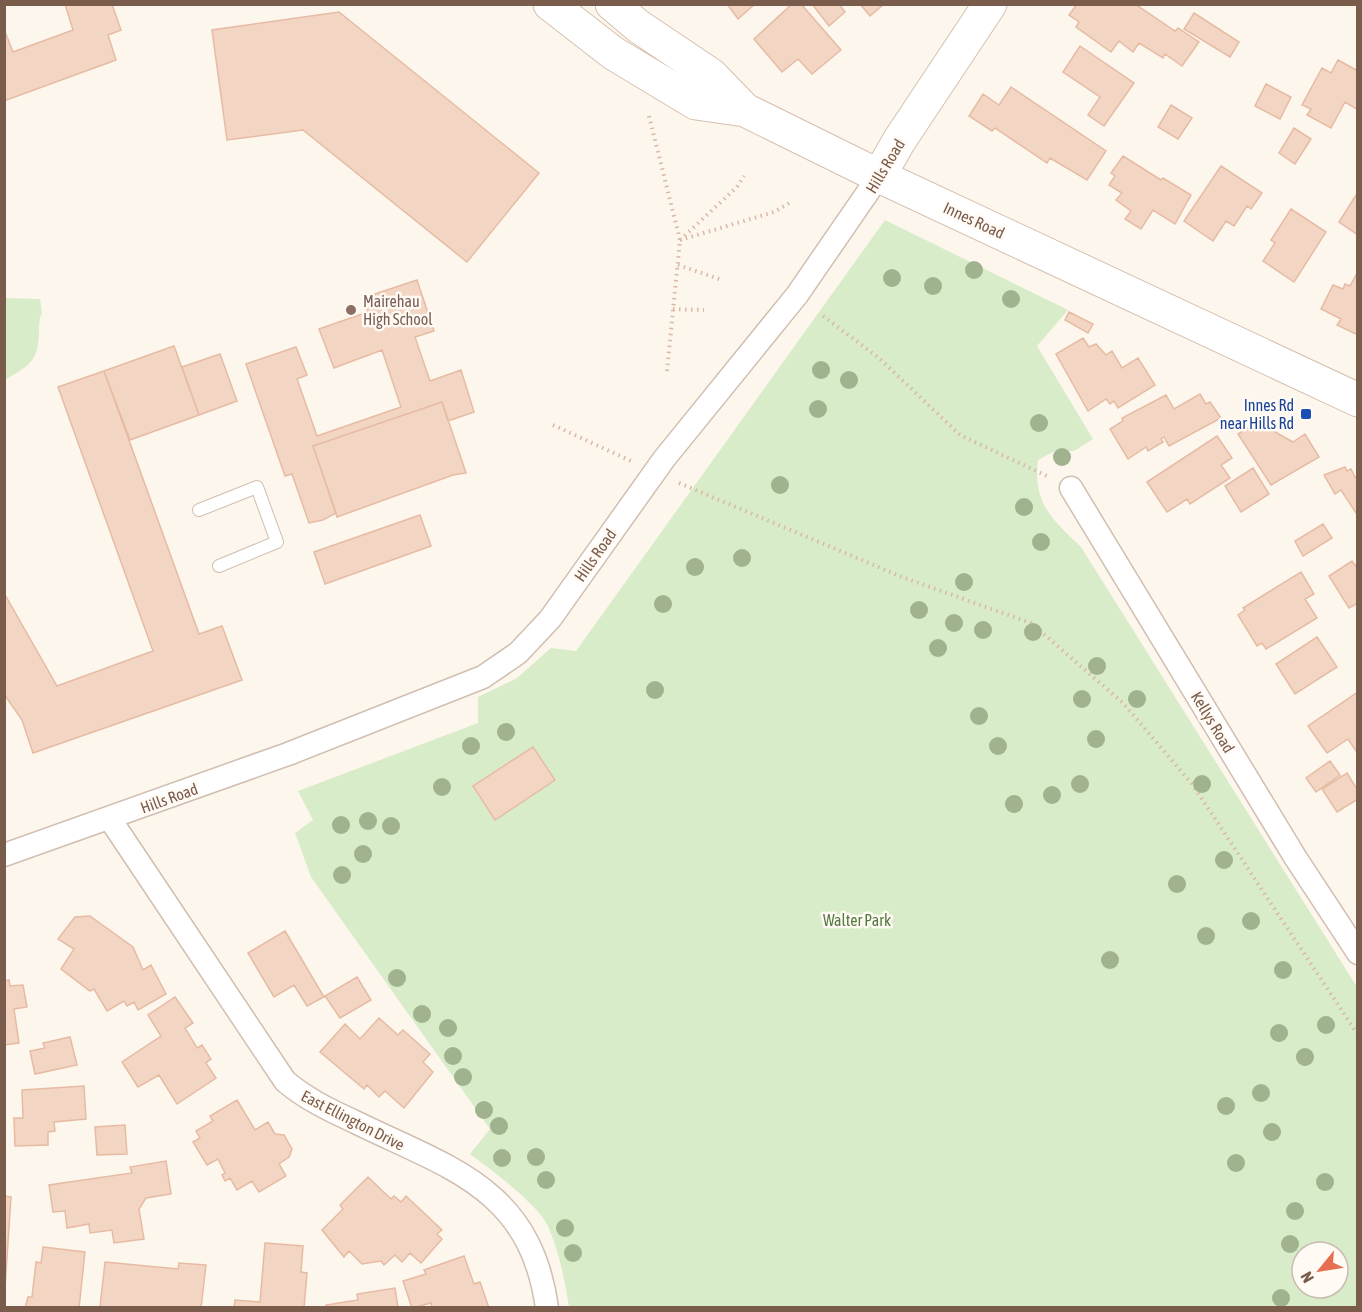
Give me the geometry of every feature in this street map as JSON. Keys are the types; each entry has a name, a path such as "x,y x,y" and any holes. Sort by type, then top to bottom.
{"main road":[{"path":"550,4 613,53 696,104 745,110"},
{"name":"Innes Road","path":"612,4 638,26 711,75 745,110 879,176 1358,400"},
{"name":"Hills Road","path":"879,176 899,141 990,4"}],"street":[{"name":"Hills Road","path":"4,855 288,754 483,676 502,666 535,637 550,620 654,473 797,295 879,176"},
{"name":"Kellys Road","path":"1071,488 1294,857 1358,953"},
{"name":"East Ellington Drive","path":"110,819 285,1081 315,1103 468,1178 495,1197 516,1222 533,1253 544,1287 547,1308"}],"lane":[{"path":"199,510 257,487 277,542 219,566"}],"path":[{"path":"649,116 680,240 667,371"},
{"path":"680,240 736,187 744,176"},
{"path":"680,240 774,212 793,201"},
{"path":"678,265 722,280"},
{"path":"673,309 704,310"},
{"path":"823,316 879,358 960,435 1071,488"},
{"path":"553,424 654,473 902,577 1031,622 1123,703 1192,784 1358,1035"}],"green space":[{"name":"Walter Park","path":"885,220 1068,310 1037,346 1093,439 1074,451 1055,451 1038,460 1038,488 1042,499 1054,519 1081,547 1357,987 1357,1307 569,1307 561,1266 548,1226 524,1197 470,1154 490,1129 311,877 295,833 313,820 298,791 478,723 478,697 517,678 551,648 576,651"},
{"path":"5,298 40,299 42,313 34,357 26,366 5,380"}],"building":[{"path":"65,4 112,4 121,30 108,35 116,60 4,101 4,29 13,52 73,30"},
{"path":"727,4 755,4 738,19"},
{"path":"792,4 801,4 841,50 812,74 798,59 782,72 754,39"},
{"path":"812,4 839,4 845,12 829,26"},
{"path":"860,4 884,4 870,16"},
{"path":"1077,4 1135,4 1175,31 1178,28 1199,42 1182,66 1165,54 1163,58 1139,43 1133,52 1119,41 1111,52 1076,27 1079,22 1069,15"},
{"path":"339,12 539,173 467,262 303,130 227,140 212,30"},
{"path":"1194,13 1239,42 1230,57 1184,29"},
{"path":"1080,46 1134,83 1104,126 1088,115 1100,97 1063,72"},
{"path":"1338,60 1358,71 1358,110 1345,102 1331,128 1307,115 1311,109 1302,105 1322,68 1331,73"},
{"path":"1266,84 1291,97 1280,119 1255,106"},
{"path":"1011,87 1106,151 1087,180 1050,158 1047,163 995,128 992,131 969,116 983,94 999,105"},
{"path":"1171,105 1192,118 1178,139 1158,127"},
{"path":"1294,128 1311,139 1295,164 1279,153"},
{"path":"1123,156 1161,180 1163,178 1191,195 1175,224 1153,210 1141,229 1125,219 1131,211 1116,200 1122,193 1109,185 1115,176 1111,173"},
{"path":"1221,166 1262,193 1251,209 1247,206 1234,226 1226,221 1213,241 1184,221"},
{"path":"1356,195 1358,196 1358,235 1339,222"},
{"path":"1291,209 1326,232 1294,282 1263,261 1275,243 1271,240"},
{"path":"1358,271 1358,335 1337,325 1341,319 1321,309 1333,285 1343,289 1345,284 1350,286"},
{"path":"417,280 434,331 415,337 430,381 461,370 474,412 448,421 442,402 313,446 336,513 323,520 309,523 292,474 285,476 246,364 296,347 307,375 297,379 317,436 401,407 382,350 334,368 319,329 368,312 363,298"},
{"path":"1069,312 1093,324 1088,333 1065,320"},
{"path":"1083,338 1089,347 1096,344 1106,355 1112,351 1122,368 1138,358 1155,385 1118,408 1114,401 1110,404 1106,399 1088,411 1056,354"},
{"path":"174,346 199,415 130,440 104,371"},
{"path":"220,354 237,401 199,415 182,367"},
{"path":"104,371 199,634 222,626 242,680 33,753 22,720 4,694 4,593 57,686 153,651 58,387"},
{"path":"1200,394 1206,404 1210,402 1221,418 1169,446 1164,437 1161,439 1163,442 1148,451 1146,447 1128,459 1110,429 1123,421 1122,418 1166,395 1174,409"},
{"path":"442,402 466,473 453,475 337,517 313,446"},
{"path":"1257,422 1293,442 1305,434 1319,457 1271,485 1238,434"},
{"path":"1217,436 1232,458 1221,465 1230,478 1190,504 1187,499 1167,512 1147,482"},
{"path":"1345,467 1347,471 1351,469 1355,477 1358,476 1358,516 1341,490 1335,494 1324,475"},
{"path":"1253,468 1269,494 1241,512 1225,486"},
{"path":"420,515 431,546 325,584 314,552"},
{"path":"1323,524 1332,538 1303,556 1295,541"},
{"path":"1352,561 1358,569 1358,603 1349,608 1329,576"},
{"path":"1301,572 1314,594 1305,599 1317,618 1266,649 1262,643 1257,646 1238,615 1245,610 1243,608"},
{"path":"1317,637 1337,667 1295,694 1276,664"},
{"path":"1358,692 1358,754 1348,739 1327,753 1308,726"},
{"path":"533,747 555,780 495,820 473,786"},
{"path":"1330,761 1340,775 1316,792 1306,778"},
{"path":"1347,773 1358,791 1358,799 1337,812 1322,789"},
{"path":"90,916 133,947 143,970 151,965 166,994 138,1010 134,1002 127,1006 124,1001 107,1011 94,989 90,991 61,969 74,949 58,939 75,917"},
{"path":"285,931 324,997 307,1006 294,985 274,997 248,953"},
{"path":"357,977 371,1000 340,1018 325,996"},
{"path":"9,980 10,986 23,985 27,1007 14,1009 19,1043 4,1045 4,981"},
{"path":"175,997 193,1023 185,1028 197,1048 202,1045 211,1059 206,1063 216,1078 177,1104 159,1075 138,1087 122,1062 161,1036 148,1015"},
{"path":"379,1018 398,1035 403,1030 430,1054 423,1062 433,1072 404,1108 385,1091 379,1097 367,1085 364,1089 320,1052 345,1024 360,1039"},
{"path":"70,1037 77,1065 35,1074 30,1051 45,1048 43,1043"},
{"path":"84,1086 86,1119 54,1122 55,1131 48,1132 48,1145 15,1146 14,1118 23,1118 22,1090"},
{"path":"237,1100 255,1130 268,1122 275,1134 284,1135 292,1149 289,1157 279,1164 286,1176 259,1192 252,1181 237,1190 230,1178 225,1181 222,1175 225,1173 218,1159 207,1165 193,1142 200,1138 196,1131 213,1121 210,1116"},
{"path":"125,1125 127,1154 97,1155 95,1127"},
{"path":"166,1161 171,1194 146,1198 139,1209 144,1239 114,1243 112,1230 90,1233 89,1224 67,1228 65,1211 53,1212 49,1185 132,1173 130,1167"},
{"path":"368,1177 391,1199 394,1196 401,1202 406,1196 442,1230 437,1234 442,1239 421,1263 410,1253 402,1262 395,1255 384,1265 381,1261 362,1264 349,1251 344,1257 322,1230 343,1209 340,1205"},
{"path":"4,1196 11,1197 5,1288 4,1288"},
{"path":"265,1243 303,1246 301,1272 307,1273 304,1308 234,1308 235,1300 260,1302"},
{"path":"43,1247 85,1252 79,1308 25,1308 28,1297 32,1297 36,1262 41,1263"},
{"path":"464,1256 474,1284 480,1282 489,1308 432,1308 431,1303 412,1308 403,1281 426,1274 424,1270"},
{"path":"105,1262 178,1269 179,1263 206,1265 201,1308 100,1307"},
{"path":"395,1288 398,1308 327,1308 326,1305 358,1300 357,1294"}],"place":[{"name":"Mairehau High School","path":"351,310"},
{"name":"Innes Rd near Hills Rd","path":"1306,414"}]}
